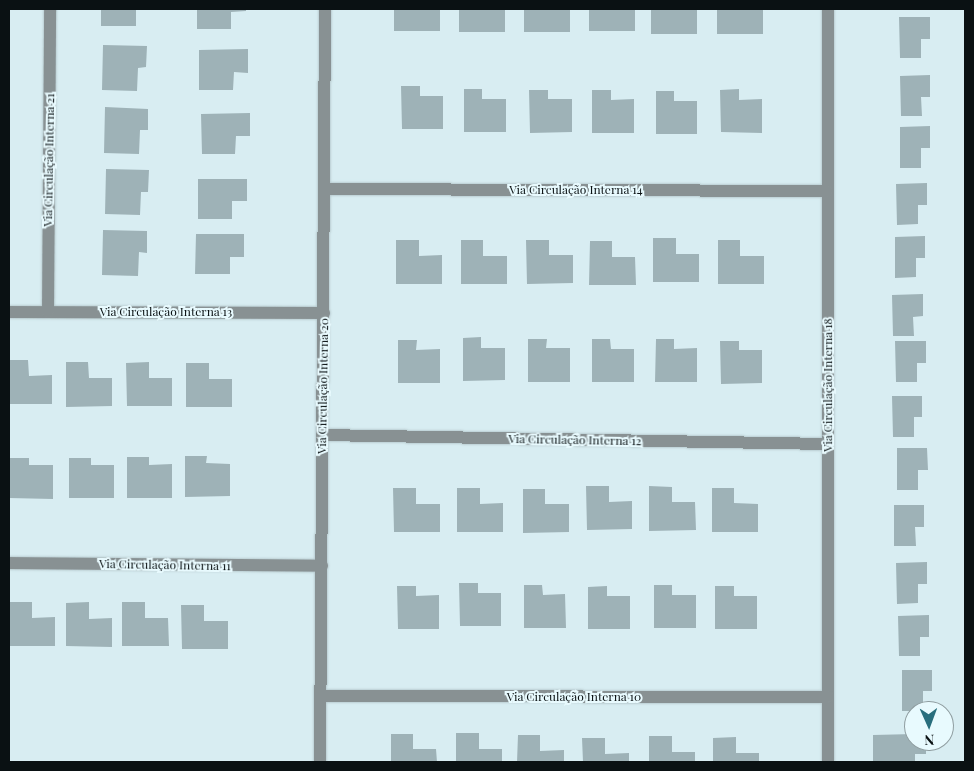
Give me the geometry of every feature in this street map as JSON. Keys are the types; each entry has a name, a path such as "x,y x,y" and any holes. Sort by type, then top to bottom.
{"street":[{"name":"Via Circulação Interna 21","path":"48,312 50,9"},
{"name":"Via Circulação Interna 20","path":"320,762 325,9"},
{"name":"Via Circulação Interna 18","path":"828,9 828,762"},
{"name":"Via Circulação Interna 14","path":"324,189 828,191"},
{"name":"Via Circulação Interna 13","path":"9,312 324,313"},
{"name":"Via Circulação Interna 12","path":"322,435 828,444"},
{"name":"Via Circulação Interna 11","path":"9,563 322,566"},
{"name":"Via Circulação Interna 10","path":"321,696 828,697"}],"building":[{"path":"101,9 136,9 136,26 101,26"},
{"path":"197,9 246,9 246,11 231,12 231,29 197,29"},
{"path":"394,9 440,9 440,31 394,31"},
{"path":"459,9 505,9 505,32 459,32"},
{"path":"524,9 570,9 570,32 524,32"},
{"path":"589,9 635,9 635,31 589,31"},
{"path":"651,9 697,9 697,34 651,34"},
{"path":"717,9 763,9 763,34 717,34"},
{"path":"899,17 930,17 930,39 921,39 921,58 900,58"},
{"path":"103,45 147,46 146,67 138,68 137,91 102,90"},
{"path":"248,49 248,73 234,72 233,90 199,90 199,50"},
{"path":"930,75 930,97 921,97 922,116 901,116 900,76"},
{"path":"401,86 420,86 420,96 443,96 443,129 402,129"},
{"path":"464,89 482,89 482,99 506,99 506,132 464,132"},
{"path":"739,89 739,100 762,99 762,133 721,132 720,90"},
{"path":"529,90 548,90 548,99 572,99 572,132 530,133"},
{"path":"592,90 611,90 611,100 634,99 634,133 592,133"},
{"path":"656,91 674,91 674,101 697,101 697,134 656,134"},
{"path":"105,107 148,109 148,130 140,130 139,154 104,153"},
{"path":"250,113 250,136 236,136 235,154 202,154 201,114"},
{"path":"930,126 930,148 921,148 921,168 900,168 900,127"},
{"path":"106,169 149,170 148,192 141,192 140,215 105,214"},
{"path":"198,179 247,179 247,201 232,201 232,219 198,219"},
{"path":"927,183 927,205 918,205 918,224 897,225 896,184"},
{"path":"103,230 147,231 147,253 139,252 138,276 102,275"},
{"path":"196,234 244,234 244,257 230,257 230,274 195,274"},
{"path":"925,236 925,258 916,258 916,277 895,278 895,237"},
{"path":"653,238 676,238 676,254 699,254 699,282 653,282"},
{"path":"396,240 419,240 419,256 442,255 442,284 396,284"},
{"path":"461,240 483,240 483,256 507,256 507,284 461,284"},
{"path":"526,240 549,240 549,255 573,255 573,283 527,284"},
{"path":"718,240 740,240 740,256 764,256 764,284 718,284"},
{"path":"590,241 612,241 612,257 635,257 636,285 589,285"},
{"path":"923,294 923,316 913,317 914,336 893,336 892,295"},
{"path":"481,337 481,348 505,348 505,380 463,381 463,338"},
{"path":"528,339 547,339 546,348 570,348 570,382 528,382"},
{"path":"592,339 610,339 611,349 634,349 634,382 592,382"},
{"path":"656,339 674,339 674,349 697,348 697,382 655,382"},
{"path":"398,340 417,340 416,350 440,349 440,383 398,383"},
{"path":"720,341 739,341 739,350 762,350 762,383 721,384"},
{"path":"895,341 926,341 926,363 917,363 917,382 896,382"},
{"path":"9,360 28,360 29,376 52,375 52,404 9,404"},
{"path":"66,362 88,362 89,378 112,378 112,406 66,407"},
{"path":"149,362 149,378 172,378 172,406 127,406 126,363"},
{"path":"186,363 209,363 209,379 232,379 232,407 186,407"},
{"path":"892,396 922,396 922,417 914,417 914,437 893,437"},
{"path":"897,448 927,448 928,470 918,470 918,490 897,490"},
{"path":"185,456 207,456 206,463 230,464 230,496 185,497"},
{"path":"127,457 149,457 149,465 172,464 172,498 127,498"},
{"path":"9,458 29,458 29,465 53,465 53,499 9,498"},
{"path":"69,458 91,458 91,465 114,465 114,498 69,498"},
{"path":"586,486 609,486 609,502 632,501 632,529 587,530"},
{"path":"649,486 672,487 672,502 695,502 696,530 649,531"},
{"path":"393,488 416,488 416,504 440,504 440,532 394,532"},
{"path":"457,488 480,488 480,504 503,503 503,532 457,532"},
{"path":"712,488 734,488 734,503 758,504 758,532 712,532"},
{"path":"523,489 545,489 545,504 569,504 569,532 523,533"},
{"path":"894,505 924,505 924,527 915,527 916,546 894,546"},
{"path":"927,562 927,584 918,584 918,603 897,604 896,563"},
{"path":"459,583 478,583 478,593 501,593 501,626 460,626"},
{"path":"524,585 542,585 543,595 565,594 566,628 524,628"},
{"path":"654,585 672,585 672,595 696,595 696,628 654,628"},
{"path":"397,586 416,586 416,596 439,595 439,629 398,629"},
{"path":"607,586 607,596 630,596 630,629 588,629 588,587"},
{"path":"715,586 734,586 734,596 757,596 757,629 715,629"},
{"path":"9,602 32,602 32,618 55,617 55,646 9,646"},
{"path":"89,602 89,619 112,618 112,647 66,646 66,603"},
{"path":"122,602 145,602 145,618 168,618 169,646 122,646"},
{"path":"181,605 204,605 204,621 228,621 228,649 182,649"},
{"path":"929,615 929,637 920,637 920,656 899,656 898,616"},
{"path":"902,670 932,670 932,691 923,691 923,701 904,701 904,711 902,711"},
{"path":"456,733 479,733 479,749 502,749 502,762 456,762"},
{"path":"391,734 413,734 413,749 436,749 437,762 391,762"},
{"path":"904,734 904,751 926,751 926,754 915,754 915,762 873,762 873,735"},
{"path":"518,735 540,735 540,751 564,750 564,762 517,762"},
{"path":"649,736 672,736 672,752 695,752 695,762 649,762"},
{"path":"736,737 736,753 759,753 759,762 713,762 713,738"},
{"path":"582,738 605,738 605,754 629,753 629,762 583,762"}]}
